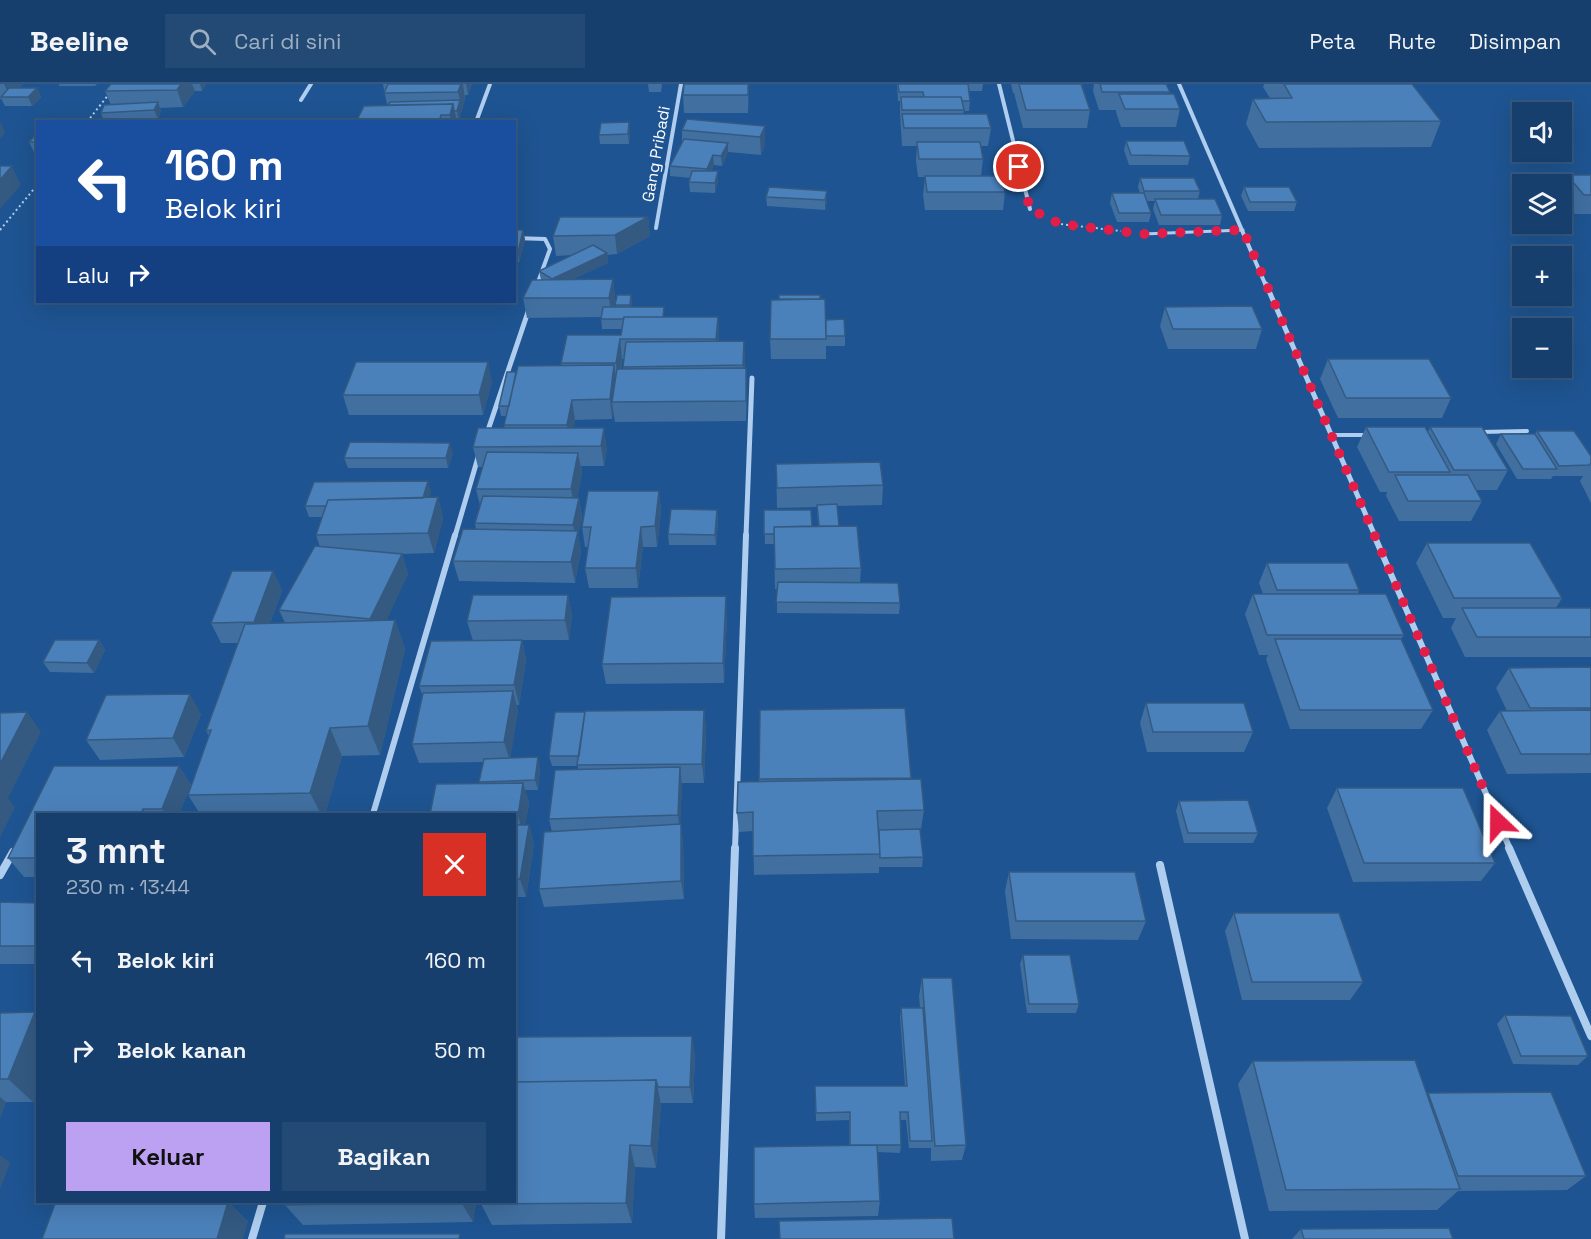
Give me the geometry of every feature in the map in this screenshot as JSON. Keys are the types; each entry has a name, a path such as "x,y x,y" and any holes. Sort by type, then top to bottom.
{"street":[{"path":"301,100 311,84"},
{"path":"477,120 490,84"},
{"name":"Gang Pribadi","path":"656,228 681,84"},
{"path":"999,84 1030,209"},
{"path":"1179,84 1591,1036"},
{"path":"516,238 544,239 549,245 550,249 536,288"},
{"path":"484,439 532,298"},
{"path":"721,1239 752,378"},
{"path":"373,813 481,450"},
{"path":"0,875 16,845"},
{"path":"1160,865 1245,1239"},
{"path":"252,1239 263,1203"}],"lane":[{"path":"1143,234 1243,230"},
{"path":"1469,432 1527,431"},
{"path":"1331,435 1377,434"}],"path":[{"path":"89,120 109,93"},
{"path":"0,230 36,186"},
{"path":"1030,209 1060,224 1143,234"}],"building":[{"path":"111,84 181,84 177,90 105,91"},
{"path":"388,84 461,84 458,92 384,93"},
{"path":"684,84 748,84 748,95 683,95"},
{"path":"898,84 968,84 970,101 962,101 961,97 924,97 923,92 899,92"},
{"path":"1019,84 1081,84 1090,110 1026,110"},
{"path":"1100,84 1166,84 1170,92 1102,92"},
{"path":"1284,84 1412,84 1441,121 1266,122 1253,99 1292,98"},
{"path":"9,88 37,88 28,97 1,97"},
{"path":"1119,94 1174,94 1180,109 1125,109"},
{"path":"901,97 961,97 964,110 902,110"},
{"path":"460,100 457,111 454,111 453,104 388,105 390,102"},
{"path":"158,102 154,110 101,113 104,105"},
{"path":"453,104 450,115 441,115 440,120 357,120 364,106"},
{"path":"902,114 987,114 991,128 904,128"},
{"path":"687,119 765,126 760,137 682,130"},
{"path":"629,122 628,134 599,135 601,123"},
{"path":"36,135 36,142 29,142"},
{"path":"684,139 728,143 721,156 713,155 707,169 670,166"},
{"path":"1126,141 1184,141 1190,156 1131,155"},
{"path":"917,142 980,142 983,159 919,159"},
{"path":"0,166 12,166 0,180"},
{"path":"692,171 718,171 715,183 689,182"},
{"path":"1572,175 1591,175 1591,195 1584,195 1572,181"},
{"path":"925,176 1002,176 1005,192 927,192"},
{"path":"1140,178 1194,178 1200,191 1144,191"},
{"path":"769,187 827,191 825,200 766,197"},
{"path":"1244,187 1289,187 1297,202 1250,202"},
{"path":"1112,193 1144,193 1151,213 1119,213"},
{"path":"1155,199 1215,199 1222,215 1161,215"},
{"path":"560,217 648,217 615,235 553,236"},
{"path":"516,230 523,230 518,253 516,253"},
{"path":"593,245 607,253 552,279 539,271"},
{"path":"613,279 609,298 523,298 532,280"},
{"path":"617,295 631,295 630,305 615,305"},
{"path":"779,295 820,295 820,299 779,299"},
{"path":"825,299 826,339 770,339 771,300"},
{"path":"1252,306 1262,329 1173,329 1165,307"},
{"path":"603,307 664,307 663,317 601,319"},
{"path":"624,317 718,317 716,339 620,339 616,363 561,363 567,335 621,335"},
{"path":"844,319 845,336 826,336 826,320"},
{"path":"744,341 743,365 623,367 626,342"},
{"path":"1328,359 1429,359 1451,398 1346,398"},
{"path":"356,362 488,362 479,395 343,395"},
{"path":"614,365 610,399 572,400 567,425 504,425 518,366"},
{"path":"746,368 746,401 612,402 617,369"},
{"path":"507,372 516,372 509,406 499,406"},
{"path":"1366,427 1425,427 1450,472 1389,472"},
{"path":"1430,427 1482,427 1508,470 1454,470"},
{"path":"478,428 604,428 601,446 473,447"},
{"path":"1537,431 1574,431 1591,456 1591,463 1589,465 1559,466"},
{"path":"1501,434 1535,434 1557,469 1523,469"},
{"path":"350,442 450,443 446,458 344,458"},
{"path":"487,452 578,453 571,489 476,489"},
{"path":"880,462 883,485 777,488 776,464"},
{"path":"1395,475 1468,475 1482,501 1408,501"},
{"path":"428,481 423,498 328,500 326,506 305,506 314,482"},
{"path":"588,491 659,491 655,526 641,527 636,568 585,568 591,527 582,527"},
{"path":"483,496 579,498 573,525 475,523"},
{"path":"438,497 428,533 316,535 328,500"},
{"path":"837,504 839,526 819,526 817,505"},
{"path":"671,509 717,510 715,535 668,534"},
{"path":"764,510 811,510 812,526 774,527 774,534 764,534"},
{"path":"857,526 861,568 775,569 774,527"},
{"path":"463,529 578,531 571,562 453,561"},
{"path":"1427,543 1530,543 1562,598 1454,598"},
{"path":"315,546 402,554 370,619 279,610"},
{"path":"1267,563 1348,563 1359,590 1277,590"},
{"path":"232,571 273,571 254,622 211,623"},
{"path":"778,582 898,583 900,603 776,602"},
{"path":"1253,594 1386,594 1404,635 1267,635"},
{"path":"473,595 568,595 565,620 467,621"},
{"path":"726,596 723,663 602,664 611,597"},
{"path":"1462,608 1591,608 1591,637 1477,637"},
{"path":"395,620 368,726 330,728 310,793 188,795 211,730 206,731 245,624"},
{"path":"1275,639 1401,639 1433,710 1300,710"},
{"path":"55,640 99,640 87,663 43,662"},
{"path":"522,640 514,685 419,686 431,641"},
{"path":"1591,667 1591,708 1530,708 1509,668"},
{"path":"513,691 504,742 412,744 423,693"},
{"path":"190,694 173,738 86,740 106,695"},
{"path":"1146,703 1244,703 1253,732 1153,732"},
{"path":"905,708 911,778 759,779 760,710"},
{"path":"704,710 702,764 577,765 585,711"},
{"path":"1591,710 1591,754 1521,754 1500,711"},
{"path":"27,712 0,764 0,713"},
{"path":"555,712 585,712 579,756 549,756"},
{"path":"538,757 535,780 479,782 484,759"},
{"path":"54,766 179,766 162,809 143,809 141,813 36,813 36,858 8,858"},
{"path":"680,767 678,815 549,819 555,770"},
{"path":"921,779 924,810 877,811 880,854 753,856 753,812 737,813 738,782"},
{"path":"523,783 518,816 516,813 430,813 436,784"},
{"path":"1337,788 1463,788 1495,863 1364,863"},
{"path":"1248,800 1258,833 1188,833 1179,801"},
{"path":"681,824 681,881 539,889 544,832"},
{"path":"516,825 529,825 520,879 516,879"},
{"path":"920,829 923,857 880,858 879,830"},
{"path":"1009,872 1135,872 1146,921 1016,921"},
{"path":"0,902 36,903 36,946 0,946"},
{"path":"1234,913 1339,913 1363,982 1252,982"},
{"path":"1023,955 1070,955 1079,1004 1029,1004"},
{"path":"922,978 952,978 966,1145 935,1146"},
{"path":"901,1008 923,1008 932,1141 910,1141 908,1112 900,1112 901,1145 850,1145 850,1112 816,1113 815,1086 907,1086"},
{"path":"35,1012 8,1079 0,1079 0,1013"},
{"path":"1505,1015 1571,1016 1588,1056 1521,1056"},
{"path":"692,1036 690,1087 658,1087 656,1080 516,1082 516,1037"},
{"path":"1415,1060 1460,1189 1286,1190 1253,1061"},
{"path":"656,1080 651,1146 630,1145 626,1203 481,1204 516,1203 516,1082"},
{"path":"1551,1092 1586,1176 1458,1176 1428,1093"},
{"path":"877,1145 880,1201 754,1204 754,1147"},
{"path":"228,1203 217,1239 42,1239 55,1204"},
{"path":"286,1203 398,1203 285,1205"},
{"path":"952,1218 954,1239 780,1239 779,1221"},
{"path":"1449,1228 1453,1239 1304,1239 1301,1229"},
{"path":"285,1234 460,1234 459,1239 284,1239"}],"route":[{"path":"1019,167 1030,209 1060,224 1143,234 1243,230 1498,822"}]}
